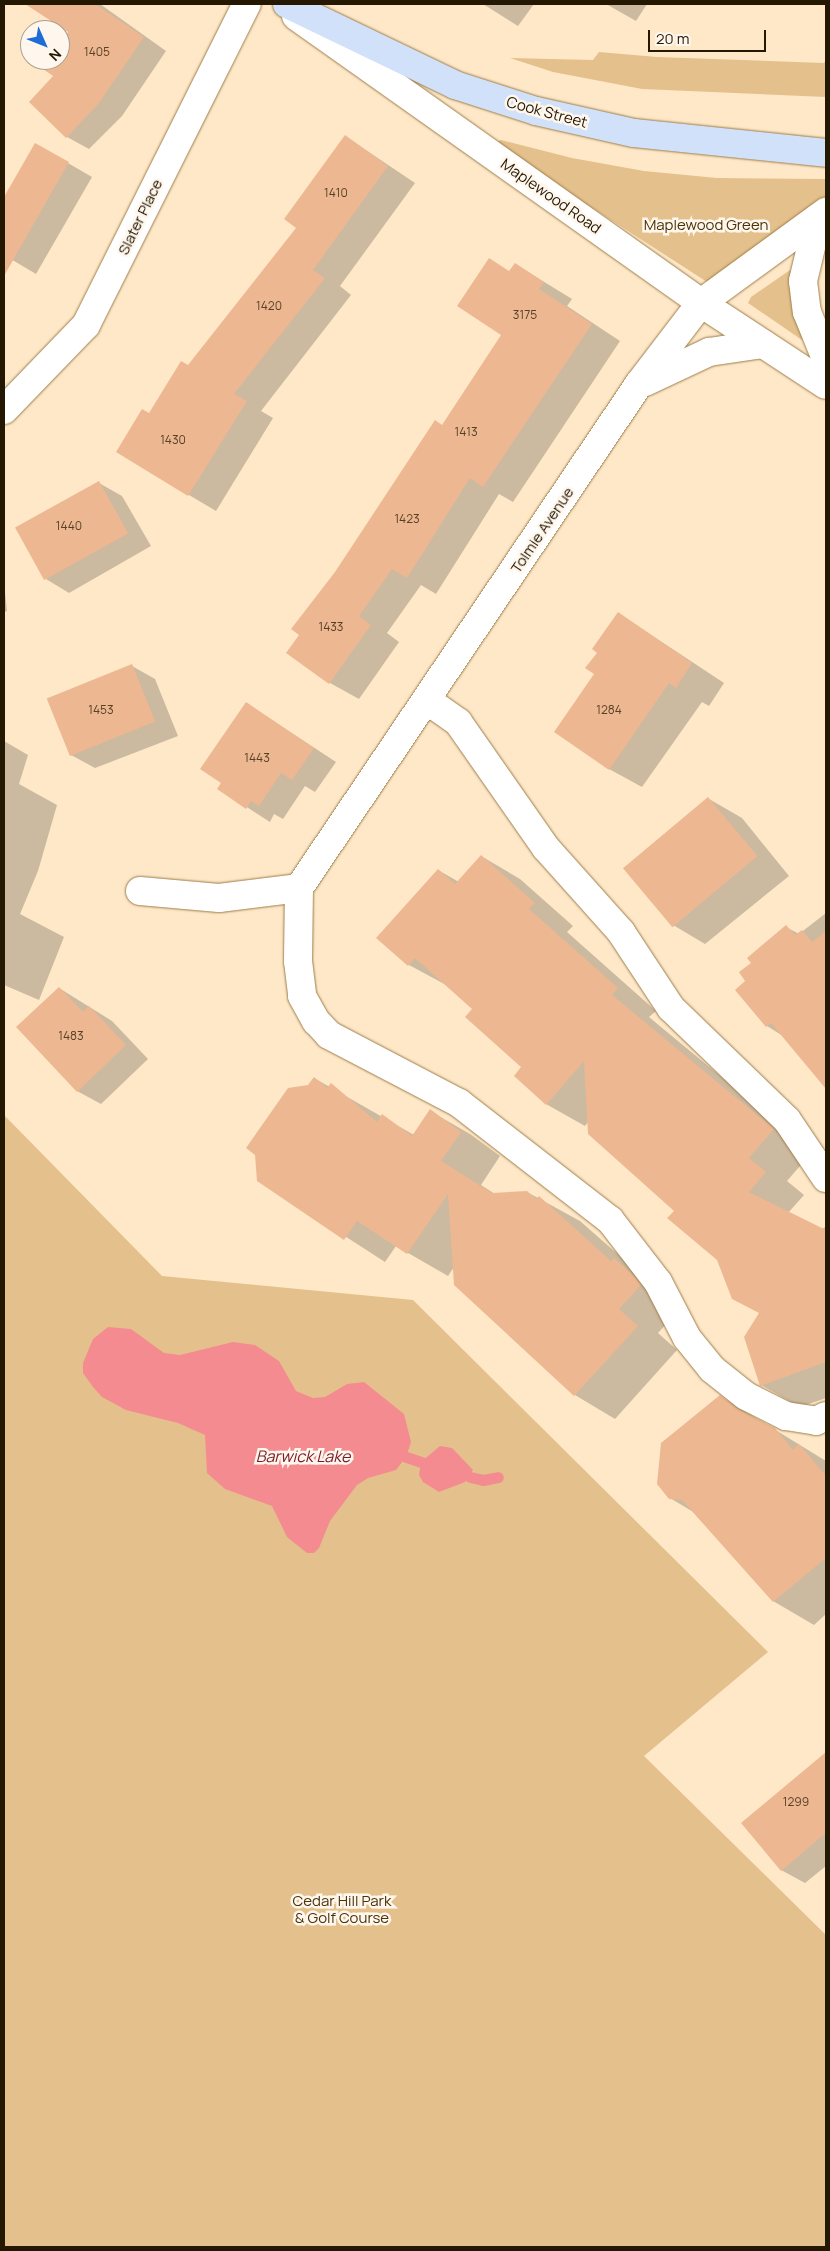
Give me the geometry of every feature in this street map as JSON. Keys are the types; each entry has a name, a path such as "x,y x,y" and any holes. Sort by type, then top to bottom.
{"main road":[{"name":"Cook Street","path":"287,4 456,85 536,110 634,133 826,153"}],"street":[{"name":"Slater Place","path":"4,410 86,326 246,4"},
{"name":"Maplewood Road","path":"279,4 701,302 826,385"},
{"name":"Tolmie Avenue","path":"299,888 428,701 639,384 701,302 822,215"},
{"path":"822,215 803,281 807,312 826,360"},
{"path":"639,384 709,352 763,344"},
{"path":"428,701 458,722 546,848 621,932 671,1008 787,1120 826,1178"},
{"path":"140,891 219,898 299,888 298,961 302,996 316,1021 330,1035 459,1103 610,1220 658,1282 687,1338 712,1369 746,1396 786,1416 816,1421 826,1416"}],"green space":[{"path":"599,52 657,57 824,63 826,60 826,97 642,89 553,72 510,58 593,60"},
{"name":"Maplewood Green","path":"501,140 572,158 644,171 717,178 826,179 826,198 707,282 498,147 496,142"},
{"path":"790,270 794,272 805,338 802,340 748,303 751,297"},
{"name":"Cedar Hill Park & Golf Course","path":"4,1115 162,1276 413,1300 768,1652 644,1756 826,1935 826,2247 4,2247"}],"water":[{"name":"Barwick Lake","path":"108,1327 131,1329 164,1353 180,1355 233,1342 255,1345 279,1361 296,1391 313,1398 325,1397 347,1384 364,1382 404,1414 411,1442 406,1457 396,1470 368,1478 357,1485 330,1521 319,1548 314,1553 307,1553 287,1537 272,1506 225,1489 207,1473 205,1435 178,1423 126,1410 102,1397 93,1387 83,1373 83,1363 93,1339"},
{"path":"440,1446 452,1448 473,1470 465,1482 439,1492 423,1482 419,1475 421,1462"}],"building":[{"path":"25,4 95,4 144,37 99,103 66,138 29,102 53,76 44,70 70,70 70,20 50,20"},
{"path":"345,135 388,166 313,270 325,278 234,394 247,401 188,496 116,452 142,409 149,413 181,361 188,365 296,228 284,219"},
{"path":"35,143 69,162 4,276 4,197"},
{"path":"489,258 509,271 515,263 544,282 539,289 592,324 483,487 470,478 407,578 392,569 359,616 371,625 329,684 286,653 299,635 291,629 335,572 435,420 442,425 501,335 457,306"},
{"path":"99,481 128,533 44,580 15,528"},
{"path":"618,612 692,663 676,688 669,683 609,770 554,732 594,674 585,668 597,653 592,649"},
{"path":"132,664 155,721 70,756 47,698"},
{"path":"246,702 314,748 292,780 281,773 259,806 251,801 246,809 217,789 221,783 200,769"},
{"path":"708,797 757,856 672,927 623,868"},
{"path":"481,855 535,903 529,909 618,988 612,995 774,1129 749,1158 766,1172 749,1192 826,1230 826,1362 760,1386 744,1337 759,1313 732,1299 717,1260 667,1218 674,1211 588,1134 584,1061 546,1105 514,1076 521,1067 465,1017 472,1009 415,958 408,966 376,938 438,869 455,884"},
{"path":"786,925 795,935 802,930 812,942 826,931 826,1089 771,1023 766,1027 735,990 745,981 739,972 751,963 747,958"},
{"path":"59,987 83,1012 89,1006 126,1045 77,1092 16,1027"},
{"path":"314,1077 327,1088 331,1083 377,1122 382,1114 412,1136 430,1109 461,1132 441,1161 492,1193 527,1191 536,1199 539,1196 611,1261 614,1258 635,1277 641,1285 619,1309 638,1326 574,1396 454,1285 448,1194 407,1254 357,1221 344,1240 257,1181 255,1155 246,1148 288,1088 308,1085"},
{"path":"720,1395 739,1410 775,1428 793,1450 799,1444 826,1476 826,1558 773,1602 682,1500 669,1499 657,1484 661,1443"},
{"path":"826,1752 826,1833 781,1871 741,1823"}],"waterway":[{"path":"406,1457 421,1462"},
{"path":"470,1477 483,1480 498,1477"}]}
